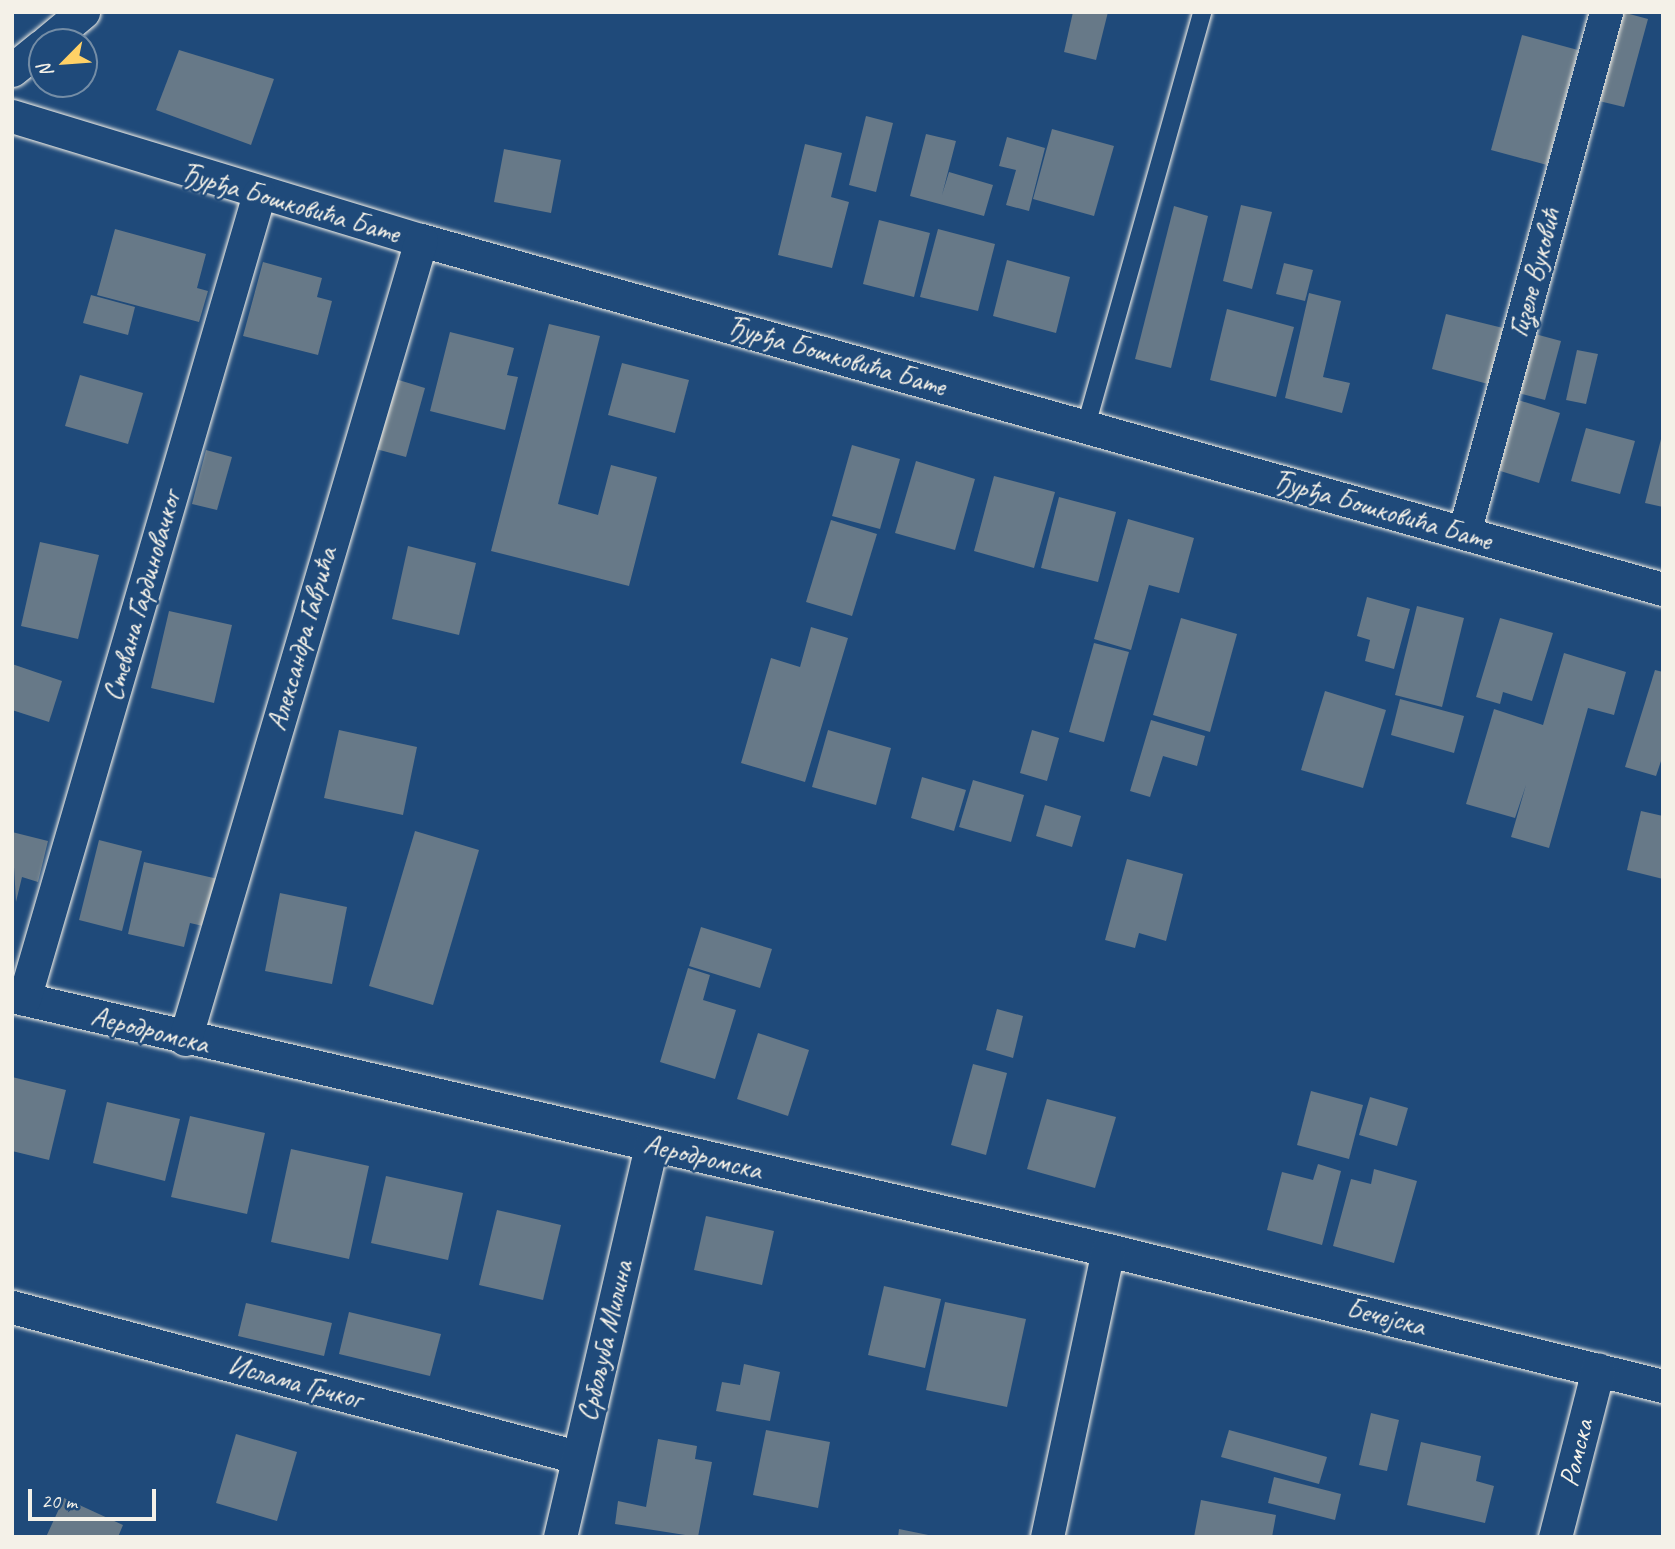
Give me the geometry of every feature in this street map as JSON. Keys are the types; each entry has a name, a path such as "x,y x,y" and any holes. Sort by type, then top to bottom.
{"street":[{"path":"64,28 83,12"},
{"name":"Гизеле Вуковић","path":"1465,533 1606,12"},
{"path":"12,70 28,57"},
{"name":"Ђурђа Бошковића Бате","path":"12,116 260,194 1663,589"},
{"name":"Стевана Гардиновачког","path":"18,998 260,194"},
{"name":"Александра Гаврића","path":"186,1039 421,240"},
{"name":"Аеродромска","path":"18,998 186,1039 1108,1250"},
{"name":"Србољуба Милина","path":"560,1537 651,1145"},
{"path":"1047,1537 1108,1250"},
{"name":"Бечејска","path":"1108,1250 1663,1386"},
{"name":"Ислама Грчког","path":"12,1307 577,1457"},
{"name":"Ромска","path":"1555,1537 1598,1369"}],"lane":[{"path":"1086,426 1202,12"}],"building":[{"path":"1073,12 1108,12 1096,60 1064,52"},
{"path":"1622,12 1648,19 1624,107 1599,101"},
{"path":"1522,35 1578,50 1547,165 1491,150"},
{"path":"179,50 274,79 251,145 156,110"},
{"path":"866,116 893,123 876,192 849,185"},
{"path":"1052,129 1114,146 1094,216 1033,199"},
{"path":"926,134 956,141 942,195 949,172 993,185 984,216 910,196"},
{"path":"1007,137 1045,148 1029,211 1006,205 1016,170 999,166"},
{"path":"805,144 842,153 831,197 849,202 832,268 778,255"},
{"path":"504,149 561,160 551,213 494,202"},
{"path":"1241,205 1272,212 1252,289 1223,281"},
{"path":"1174,206 1208,216 1171,368 1135,359"},
{"path":"879,220 930,233 914,297 863,284"},
{"path":"115,229 206,254 197,288 208,291 199,322 97,295"},
{"path":"938,229 995,244 978,311 920,297"},
{"path":"1007,260 1070,277 1056,333 993,316"},
{"path":"263,262 322,278 317,297 332,301 318,355 243,336"},
{"path":"1284,263 1313,270 1305,301 1276,294"},
{"path":"1309,293 1341,301 1323,377 1350,383 1342,413 1285,398"},
{"path":"91,295 135,307 128,335 83,323"},
{"path":"1227,309 1294,327 1276,397 1210,380"},
{"path":"1446,314 1503,328 1488,384 1432,369"},
{"path":"549,324 600,336 558,504 598,515 611,465 657,477 629,586 491,551"},
{"path":"450,332 514,348 507,375 518,377 505,430 430,411"},
{"path":"1535,334 1561,341 1545,400 1518,393"},
{"path":"1577,350 1598,354 1586,404 1566,400"},
{"path":"622,363 689,380 675,433 608,415"},
{"path":"80,375 143,393 128,444 65,426"},
{"path":"392,378 425,388 406,457 372,448"},
{"path":"1515,399 1560,413 1539,483 1494,469"},
{"path":"1586,428 1635,441 1620,494 1571,481"},
{"path":"1663,435 1663,507 1645,503"},
{"path":"852,445 900,459 880,529 832,516"},
{"path":"206,450 232,457 217,510 192,504"},
{"path":"916,461 975,479 955,550 895,533"},
{"path":"994,476 1055,492 1034,568 974,551"},
{"path":"1059,497 1116,512 1098,582 1041,568"},
{"path":"1128,519 1194,538 1179,593 1149,585 1131,650 1094,639"},
{"path":"831,520 877,534 852,616 806,602"},
{"path":"40,542 99,555 78,639 21,626"},
{"path":"408,546 476,563 459,635 392,619"},
{"path":"1367,597 1410,609 1394,669 1365,661 1370,640 1357,636"},
{"path":"1417,606 1464,618 1442,707 1395,695"},
{"path":"169,611 232,625 214,703 151,688"},
{"path":"1181,618 1237,634 1210,732 1153,715"},
{"path":"1500,618 1553,633 1532,701 1503,692 1500,704 1476,697"},
{"path":"811,627 848,638 805,782 741,763 771,658 800,667"},
{"path":"1094,643 1129,652 1104,742 1069,732"},
{"path":"1564,653 1626,672 1614,715 1588,708 1549,848 1511,837 1526,785 1515,818 1466,804 1494,709 1543,725"},
{"path":"12,664 62,681 49,722 12,710"},
{"path":"1655,670 1663,672 1663,755 1656,776 1625,767"},
{"path":"1325,691 1386,710 1363,788 1301,770"},
{"path":"1400,699 1464,716 1454,753 1391,735"},
{"path":"1151,720 1205,736 1197,766 1163,756 1150,797 1130,791"},
{"path":"339,730 417,747 403,815 324,798"},
{"path":"828,730 891,748 876,805 812,787"},
{"path":"1032,730 1059,738 1047,781 1020,773"},
{"path":"922,777 966,790 954,831 911,818"},
{"path":"973,780 1024,795 1011,842 959,827"},
{"path":"1045,805 1081,816 1072,847 1036,836"},
{"path":"1641,811 1663,816 1663,879 1627,870"},
{"path":"415,831 479,850 433,1005 369,986"},
{"path":"12,832 48,841 38,882 22,877 16,902"},
{"path":"99,840 142,851 122,931 79,920"},
{"path":"1127,859 1183,874 1166,941 1139,933 1135,948 1105,940"},
{"path":"144,862 218,879 207,927 190,923 184,947 128,934"},
{"path":"280,893 347,907 332,984 265,971"},
{"path":"701,927 772,949 760,988 689,966"},
{"path":"688,968 710,975 703,1000 736,1010 715,1079 660,1062"},
{"path":"997,1009 1023,1016 1013,1058 986,1050"},
{"path":"758,1033 809,1050 788,1116 737,1099"},
{"path":"973,1064 1007,1073 986,1155 951,1145"},
{"path":"12,1077 66,1090 49,1160 12,1151"},
{"path":"1311,1091 1363,1105 1349,1159 1297,1145"},
{"path":"1370,1097 1408,1108 1397,1146 1359,1135"},
{"path":"1047,1099 1116,1117 1095,1188 1027,1169"},
{"path":"107,1102 180,1119 165,1181 93,1163"},
{"path":"190,1116 265,1133 247,1214 171,1197"},
{"path":"291,1149 369,1166 349,1259 271,1242"},
{"path":"1318,1164 1341,1171 1322,1245 1267,1230 1282,1172 1313,1180"},
{"path":"1374,1169 1417,1181 1394,1263 1333,1246 1351,1179 1371,1184"},
{"path":"386,1176 463,1193 448,1260 371,1243"},
{"path":"497,1210 561,1225 543,1300 479,1285"},
{"path":"706,1216 774,1231 762,1285 694,1270"},
{"path":"884,1286 941,1299 925,1368 868,1355"},
{"path":"945,1302 1026,1319 1007,1407 926,1390"},
{"path":"246,1303 332,1323 324,1356 238,1336"},
{"path":"349,1312 441,1334 430,1376 339,1354"},
{"path":"744,1364 780,1372 770,1421 716,1411 722,1382 740,1385"},
{"path":"1371,1413 1399,1420 1387,1471 1359,1465"},
{"path":"766,1430 830,1442 818,1508 753,1495"},
{"path":"1229,1430 1327,1457 1319,1484 1221,1457"},
{"path":"236,1434 297,1452 277,1521 216,1503"},
{"path":"658,1439 697,1446 695,1459 712,1462 698,1537 615,1524 618,1501 646,1507"},
{"path":"1421,1442 1481,1456 1476,1481 1494,1486 1485,1523 1407,1505"},
{"path":"1274,1477 1341,1494 1335,1520 1268,1503"},
{"path":"64,1498 123,1525 118,1537 46,1537"},
{"path":"1201,1500 1276,1515 1272,1537 1194,1537"},
{"path":"899,1529 933,1536 933,1537 898,1537"}]}
